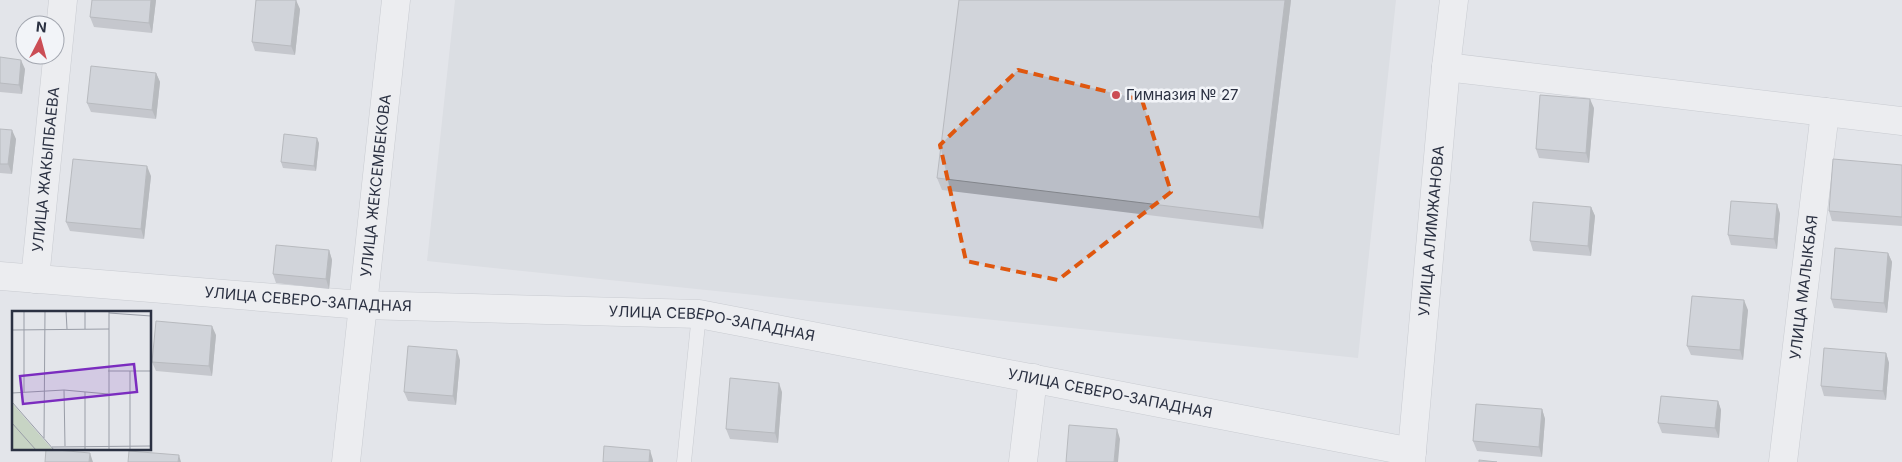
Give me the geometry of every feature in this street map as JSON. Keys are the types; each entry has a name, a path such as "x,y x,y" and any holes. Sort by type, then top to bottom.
{"street":[{"name":"УЛИЦА ЖАКЫПБАЕВА","path":"35,279 63,0"},
{"name":"УЛИЦА ЖЕКСЕМБЕКОВА","path":"346,462 396,0"},
{"name":"УЛИЦА АЛИМЖАНОВА","path":"1412,457 1446,67 1454,0"},
{"path":"1446,67 1902,121"},
{"name":"УЛИЦА МАЛЫКБАЯ","path":"1783,462 1825,112"},
{"name":"УЛИЦА СЕВЕРО-ЗАПАДНАЯ","path":"0,276 362,305 699,314 1033,378 1412,457"},
{"path":"1023,462 1033,378"}],"lane":[{"path":"684,462 699,314"}],"highlighted area":[{"path":"1018,70 1142,100 1171,192 1058,280 966,261 940,145"}],"shaded area":[{"path":"455,0 1396,0 1358,358 427,261"}],"building":[{"path":"92,0 151,0 149,23 90,17"},
{"path":"256,0 296,0 291,46 252,42"},
{"name":"Гимназия № 27","path":"959,0 1285,0 1259,217 937,178"},
{"path":"0,57 15,59 15,65 21,65 19,85 0,83"},
{"path":"91,66 156,73 152,110 87,103"},
{"path":"1540,95 1590,99 1586,153 1536,149"},
{"path":"0,129 12,130 8,164 0,164"},
{"path":"284,134 317,138 314,166 281,162"},
{"path":"73,159 147,166 141,229 66,222"},
{"path":"1833,159 1902,165 1902,217 1829,211"},
{"path":"1731,201 1777,204 1774,239 1728,235"},
{"path":"1533,202 1591,207 1588,246 1530,241"},
{"path":"276,245 329,250 326,279 273,274"},
{"path":"1835,248 1888,253 1884,303 1831,299"},
{"path":"1692,296 1744,300 1740,350 1687,346"},
{"path":"156,321 212,326 209,366 152,362"},
{"path":"408,346 457,350 453,396 404,392"},
{"path":"1824,348 1886,353 1883,391 1821,386"},
{"path":"730,378 779,383 775,433 726,429"},
{"path":"1661,396 1718,401 1715,428 1658,423"},
{"path":"1476,404 1542,409 1539,447 1473,441"},
{"path":"1069,425 1117,429 1114,462 1066,462"},
{"path":"604,446 650,450 649,462 603,462"},
{"path":"46,450 90,453 89,462 45,462"},
{"path":"129,451 179,455 178,462 128,462"},
{"path":"1479,460 1497,462 1479,462"}],"place":[{"name":"Гимназия № 27","path":"1116,95"}]}
